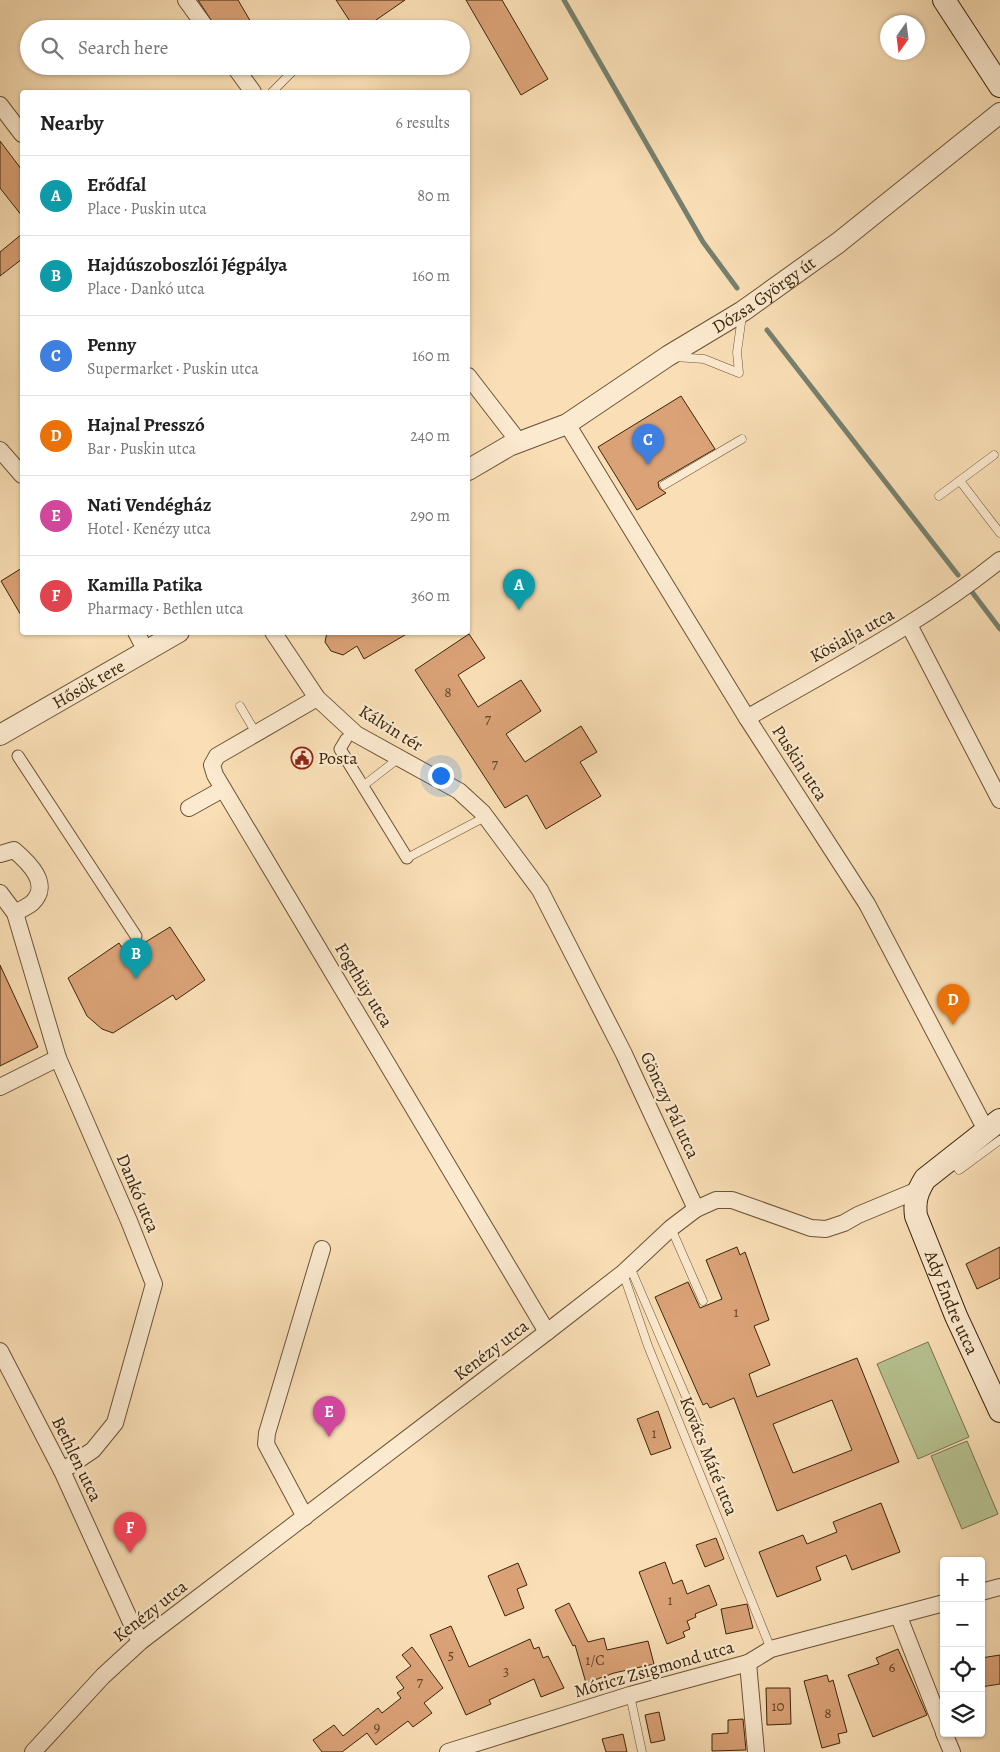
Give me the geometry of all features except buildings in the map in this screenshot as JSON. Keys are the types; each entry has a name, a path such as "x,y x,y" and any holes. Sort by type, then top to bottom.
{"main road":[{"path":"944,0 1000,86"},
{"path":"918,1190 925,1179 951,1158 995,1130"},
{"name":"Ady Endre utca","path":"918,1190 915,1202 916,1216 956,1316 1000,1411"}],"street":[{"path":"186,0 200,20"},
{"path":"241,75 252,90"},
{"path":"0,105 20,131"},
{"name":"Dózsa György út","path":"514,444 567,424 668,356 742,311 838,243 1000,114"},
{"path":"470,379 514,444 470,466"},
{"name":"Puskin utca","path":"567,424 747,718 867,904 995,1130"},
{"path":"0,450 20,473"},
{"path":"909,625 968,586 1000,560"},
{"name":"Kösialja utca","path":"747,718 909,625 1000,800"},
{"path":"138,635 146,651"},
{"name":"Hősök tere","path":"0,735 174,635"},
{"name":"Kálvin tér","path":"275,635 316,698 356,734 458,791 485,817"},
{"name":"Fogthüy utca","path":"316,698 217,756 212,765 225,791 547,1332"},
{"path":"346,739 340,749 408,858"},
{"path":"18,756 136,936"},
{"path":"190,808 225,791"},
{"name":"Gönczy Pál utca","path":"485,817 540,890 624,1054 696,1209"},
{"path":"0,854 14,850 38,876 40,888 33,902 14,913"},
{"name":"Dankó utca","path":"0,893 14,913 58,1058 129,1221 154,1284 115,1423 93,1450 62,1471"},
{"path":"0,1087 58,1058"},
{"path":"696,1209 716,1200 732,1200 811,1228 826,1229 844,1223 858,1215 918,1190"},
{"name":"Kenézy utca","path":"33,1752 103,1676 140,1642 547,1332 626,1269 671,1228 696,1209"},
{"path":"305,1517 266,1444 266,1433 322,1249"},
{"name":"Bethlen utca","path":"0,1351 62,1471 140,1642"},
{"path":"985,1591 1000,1587"},
{"name":"Móricz Zsigmond utca","path":"448,1752 630,1695 748,1664 771,1649 899,1617 940,1604"},
{"path":"899,1617 940,1723"},
{"path":"748,1664 756,1752"},
{"path":"946,1737 952,1752"}],"lane":[{"path":"274,90 289,75"},
{"path":"668,356 704,359 739,373 737,352 742,311"},
{"path":"664,485 742,440"},
{"path":"939,496 994,455"},
{"path":"960,481 1000,533"},
{"path":"240,706 256,733"},
{"path":"363,786 399,758"},
{"path":"408,858 485,817"},
{"path":"671,1228 702,1301"},
{"path":"626,1269 635,1283 699,1428"},
{"name":"Kovács Máté utca","path":"626,1269 655,1364 771,1649"},
{"path":"630,1695 642,1752"}],"green space":[{"path":"928,1342 969,1437 918,1459 877,1364"},
{"path":"967,1441 998,1514 962,1529 931,1456"}],"waterway":[{"path":"564,0 703,242 737,288"},
{"path":"767,330 958,575"},
{"path":"972,592 1000,629"}],"place":[{"name":"Penny","path":"648,465"},
{"name":"Erődfal","path":"519,610"},
{"name":"Posta","path":"302,758"},
{"name":"Hajdúszoboszlói Jégpálya","path":"136,979"},
{"name":"Hajnal Presszó","path":"953,1025"},
{"name":"Nati Vendégház","path":"329,1437"},
{"name":"Kamilla Patika","path":"130,1553"}]}
